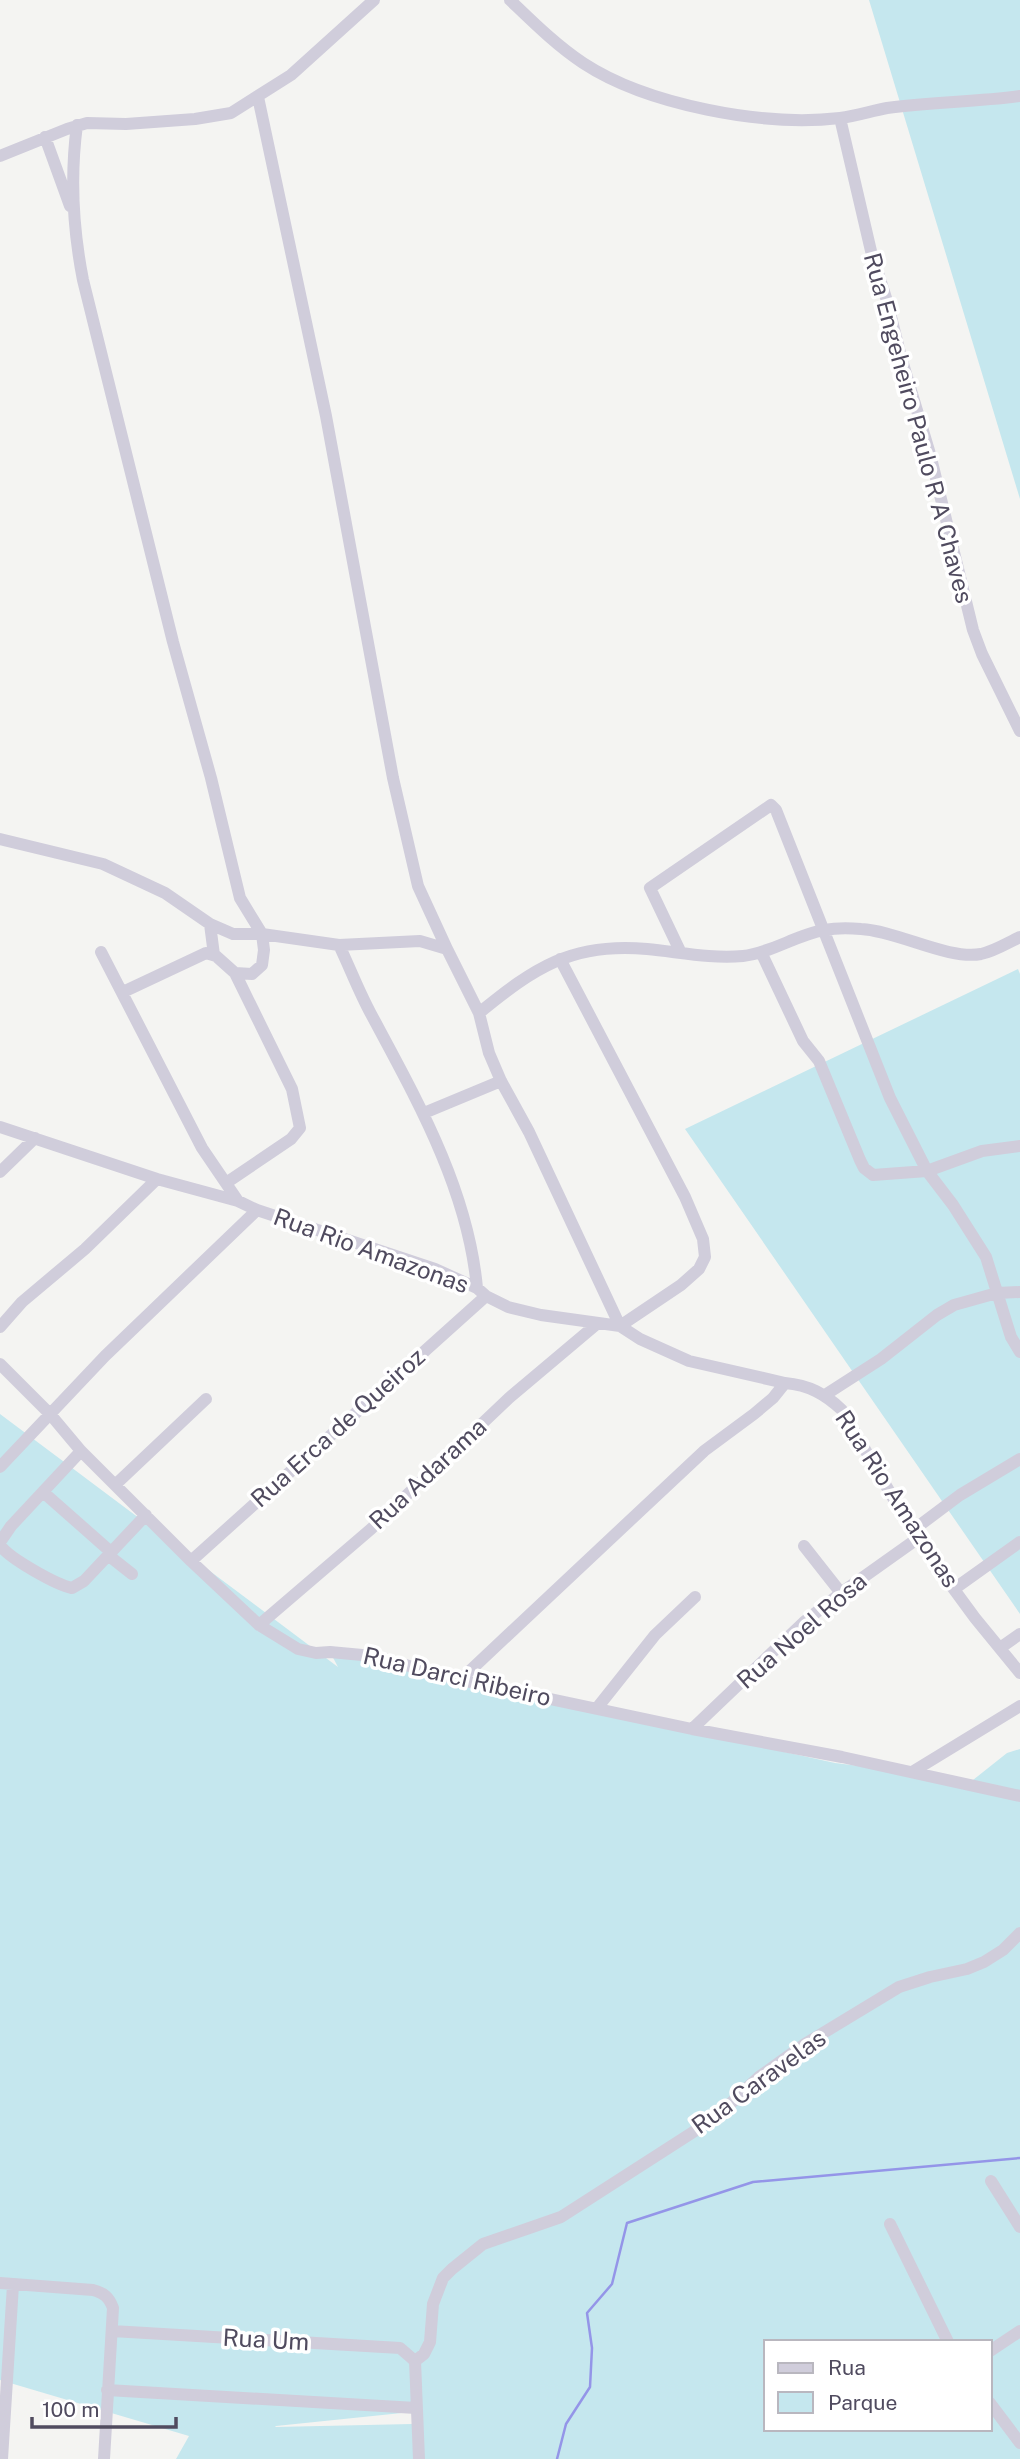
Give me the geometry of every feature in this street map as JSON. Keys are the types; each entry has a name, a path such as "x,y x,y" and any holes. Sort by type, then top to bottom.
{"street":[{"path":"0,156 77,125 195,119 231,113 291,75 374,0"},
{"path":"510,0 548,37 584,63 625,85 664,100 705,109 779,120 841,118 886,108 1020,96"},
{"path":"258,97 326,416 393,778 418,886 478,1013 489,1054 500,1081 529,1132 620,1326 699,1269 705,1257 703,1239 685,1197 560,959"},
{"name":"Rua Engeheiro Paulo R A Chaves","path":"841,118 867,238 930,454 966,606 982,654 1020,731"},
{"path":"77,125 73,163 74,215 83,280 233,873 240,898 262,934 262,965 252,974 234,973"},
{"path":"45,137 74,215"},
{"path":"681,953 650,888 771,805 776,810 890,1098 927,1171 953,1205 985,1257 1011,1337 1020,1352"},
{"path":"0,839 103,864 165,893 210,924 233,933 262,934 339,945 407,940 433,943 447,949"},
{"path":"210,924 215,955"},
{"path":"478,1013 541,966 581,952 609,947 718,956 761,952 823,930 860,928 884,932 956,953 979,954 1020,937"},
{"path":"339,945 370,1012 424,1113 462,1212 481,1292"},
{"path":"101,952 202,1148 238,1201"},
{"path":"761,952 803,1041 819,1061 864,1168 873,1175 927,1171 982,1151 1020,1146"},
{"path":"123,992 206,953 215,955 234,973 292,1089 300,1128 291,1139 226,1183"},
{"path":"424,1113 500,1081"},
{"name":"Rua Rio Amazonas","path":"0,1127 157,1179 238,1201 257,1210 426,1266 524,1312 620,1326 651,1345 689,1361 801,1385 825,1395 842,1410 914,1535 1020,1672"},
{"path":"0,1172 35,1138"},
{"path":"0,1327 22,1302 85,1249 157,1179"},
{"path":"0,1467 105,1356 257,1210"},
{"name":"Rua Erca de Queiroz","path":"191,1562 481,1292"},
{"path":"825,1395 881,1359 954,1305 998,1293 1020,1292"},
{"name":"Rua Adarama","path":"259,1625 371,1529 509,1398 598,1323"},
{"name":"Rua Darci Ribeiro","path":"0,1364 50,1414 81,1451 191,1562 259,1625 298,1649 316,1653 373,1656 460,1680 1020,1796"},
{"path":"460,1680 704,1451 754,1414 773,1398 785,1383"},
{"path":"115,1485 206,1399"},
{"path":"81,1451 11,1526 0,1543 5,1552 72,1587 84,1581 146,1515"},
{"name":"Rua Noel Rosa","path":"692,1729 804,1622 960,1495 1020,1459"},
{"path":"43,1492 132,1574"},
{"path":"954,1590 1020,1542"},
{"path":"804,1546 841,1593"},
{"path":"597,1708 655,1635 695,1597"},
{"path":"1000,1648 1020,1634"},
{"path":"912,1772 1020,1706"},
{"name":"Rua Caravelas","path":"415,2361 424,2354 430,2342 433,2304 443,2278 483,2244 561,2217 715,2118 782,2059 889,1993 915,1981 949,1974 984,1962 1003,1950 1020,1933"},
{"path":"991,2182 1020,2227"},
{"path":"890,2224 947,2340"},
{"path":"2,2459 6,2284 101,2292 107,2296 113,2308 104,2459"},
{"name":"Rua Um","path":"112,2331 400,2348 415,2361"},
{"path":"992,2350 1020,2332"},
{"path":"415,2361 419,2459"},
{"path":"107,2390 416,2408"},
{"path":"992,2406 1020,2444"}],"green space":[{"path":"869,0 1020,0 1020,499"},
{"path":"1018,969 1020,974 1020,1614 685,1129"},
{"path":"0,1414 338,1667 330,1652 835,1763 973,1780 1007,1753 1020,1749 1020,2459 176,2459 189,2436 0,2380","holes":["421,2411 412,2424 275,2427"]}],"waterway":[{"path":"557,2459 566,2424 590,2387 592,2348 587,2313 612,2284 627,2223 753,2182 1020,2158"}]}
